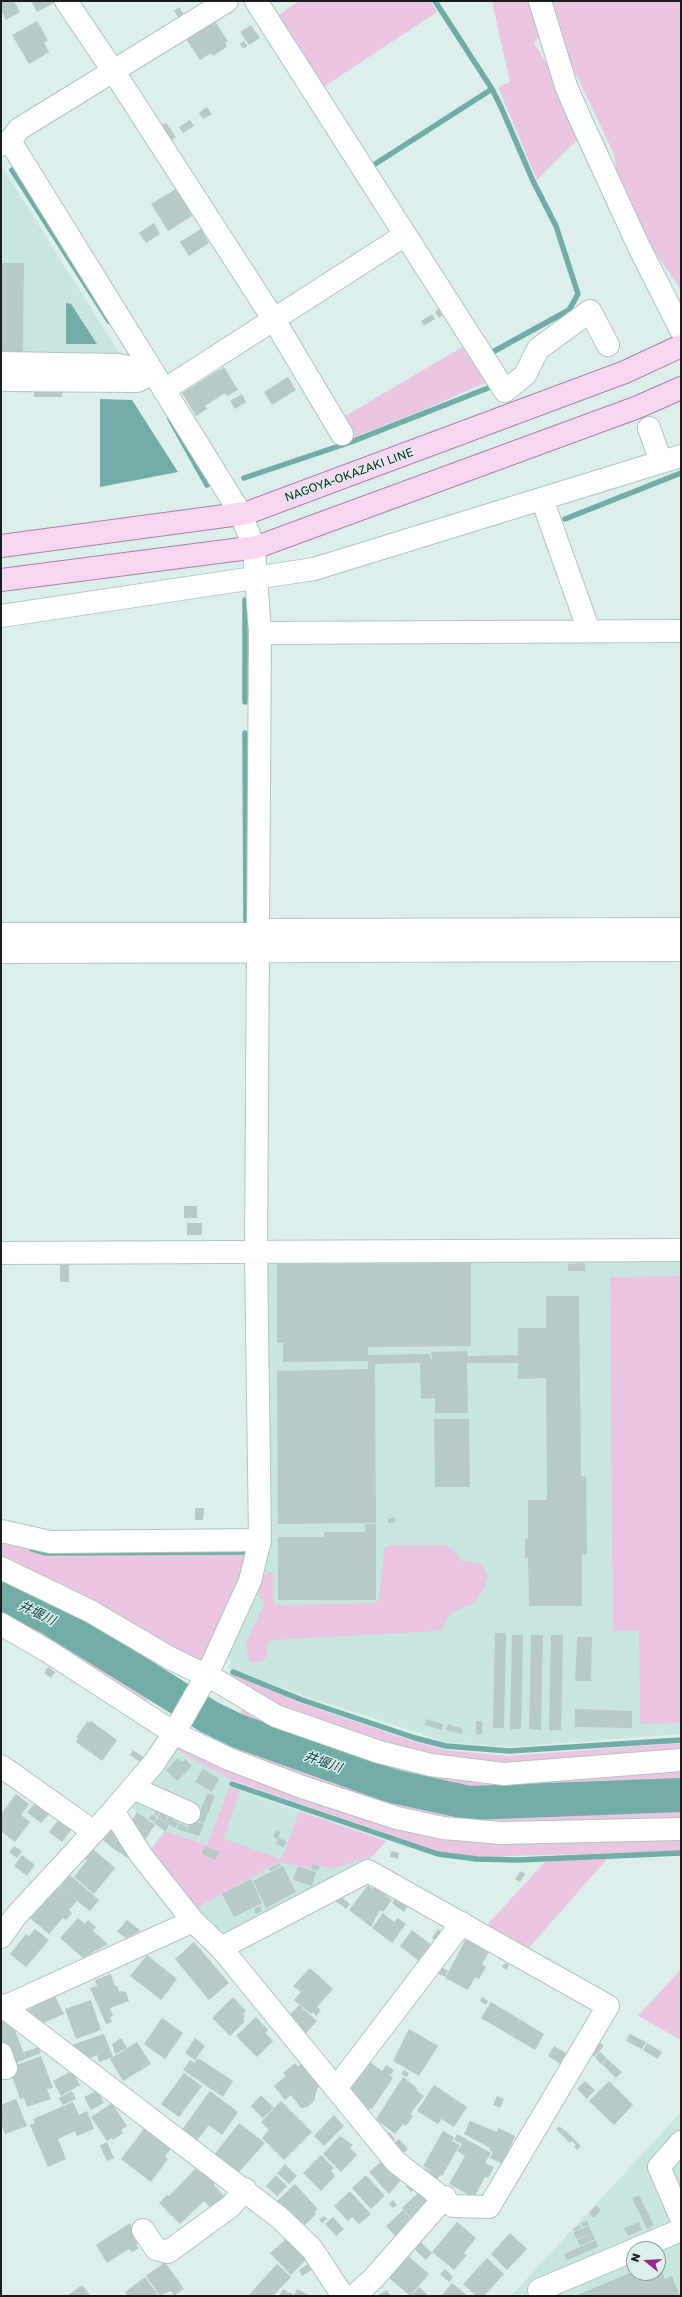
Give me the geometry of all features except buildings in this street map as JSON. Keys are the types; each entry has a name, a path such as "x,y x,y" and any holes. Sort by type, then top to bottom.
{"main road":[{"name":"NAGOYA-OKAZAKI LINE","path":"1,546 241,514 625,372 681,346"},
{"path":"1,580 254,547 630,410 681,388"}],"street":[{"path":"66,1 114,72 274,320 342,434"},
{"path":"1,1937 14,1917 133,1788 154,1763 175,1731 206,1678 250,1581 260,1540 256,1250 260,633 254,547 241,514 6,143 19,129 114,72 227,1"},
{"path":"256,1 505,391 526,375 538,349 590,311 608,345"},
{"path":"540,1 566,86 623,213 681,330"},
{"path":"1,380 137,381 154,375 274,320 405,235"},
{"path":"1,364 119,365 154,375"},
{"path":"1,616 256,579 314,569 671,459 649,428"},
{"path":"542,498 589,631"},
{"path":"260,633 681,631"},
{"path":"1,952 257,942 267,930 681,930"},
{"path":"1,934 257,942 269,952 681,950"},
{"path":"1,1253 256,1250 681,1250"},
{"path":"1,1531 50,1542 260,1540"},
{"path":"1,1568 90,1611 170,1658 276,1716 379,1752 431,1765 504,1774 681,1760"},
{"path":"1,1624 49,1652 175,1731 229,1759 302,1787 397,1818 443,1828 501,1833 681,1829"},
{"path":"1,1766 94,1832"},
{"path":"133,1788 189,1813"},
{"path":"113,1811 141,1855 193,1921 221,1948 337,2087 396,2162 445,2197 454,2206 489,2207 608,2006 368,1871 221,1948"},
{"path":"193,1921 2,2006 245,2189 280,2218 312,2249 343,2296"},
{"path":"337,2087 462,1923"},
{"path":"681,2142 659,2167 681,2218"},
{"path":"143,2230 156,2249 168,2252 231,2206 245,2189"},
{"path":"354,2296 372,2280 445,2197"},
{"path":"654,2241 681,2230"},
{"path":"541,2296 539,2290 626,2253"}],"shaded area":[{"path":"299,1 430,1 437,12 319,90 273,19"},
{"path":"492,1 532,1 542,33 534,43 555,77 579,138 537,180 498,87 510,82"},
{"path":"546,1 681,1 681,290 647,240 620,193 614,154 554,28"},
{"path":"1,165 123,359 1,358"},
{"path":"464,346 487,382 423,410 352,438 340,419"},
{"path":"681,1259 681,1734 509,1747 446,1742 305,1696 228,1668 232,1660 225,1657 268,1541 268,1261"},
{"path":"681,1276 681,1723 640,1724 639,1631 613,1631 610,1277"},
{"path":"1,1541 46,1555 252,1554 201,1665 1,1560"},
{"path":"389,1545 445,1545 455,1551 460,1560 481,1564 488,1575 484,1589 475,1602 450,1614 440,1631 272,1640 268,1643 267,1656 260,1662 252,1663 248,1659 246,1643 264,1604 259,1596 259,1585 262,1577 270,1572 273,1574 274,1603 277,1605 375,1603 379,1600 384,1549"},
{"path":"1,1601 40,1619 116,1664 145,1685 152,1692 143,1706 1,1619"},
{"path":"224,1671 300,1703 412,1741 445,1750 508,1756 681,1743 681,1756 471,1767 278,1713 221,1677"},
{"path":"243,1703 427,1770 681,1767 681,1784 515,1797 478,1797 442,1792 396,1780 283,1740 241,1722"},
{"path":"228,1736 234,1736 280,1755 394,1794 457,1808 503,1812 544,1812 681,1807 681,1824 445,1824 220,1748"},
{"path":"176,1743 398,1823 681,1833 681,1851 477,1857 438,1851 232,1780 173,1748"},
{"path":"173,1748 232,1780 229,1787 386,1841 367,1863 222,1939 147,1855 165,1831 127,1805"},
{"path":"229,1787 240,1790 224,1839 282,1859 299,1811 386,1841 373,1856 330,1869 312,1863 310,1868 279,1862 193,1910 147,1855 165,1831 207,1845"},
{"path":"607,1859 525,1952 484,1928 546,1861"},
{"path":"681,1969 681,2040 638,2016"},
{"path":"681,2112 681,2296 511,2296"}],"water":[{"path":"66,303 71,304 97,344 66,344"},
{"path":"100,399 132,400 178,472 100,487"}],"waterway":[{"path":"435,1 492,89 501,107 533,181 556,226 578,294 569,310 489,354 490,355"},
{"path":"372,166 492,89"},
{"path":"12,170 109,321"},
{"path":"244,478 351,442 488,388"},
{"path":"170,419 207,485"},
{"path":"565,519 681,473"},
{"path":"245,600 245,702"},
{"path":"245,733 246,925"},
{"path":"32,1549 46,1553 244,1552"},
{"name":"井堰川","path":"1,1595 48,1617 209,1717 238,1731 392,1786 470,1803 681,1795"},
{"path":"233,1672 302,1700 415,1738 446,1746 509,1751 681,1740"},
{"path":"232,1784 438,1854 477,1859 518,1860 681,1853"}]}
